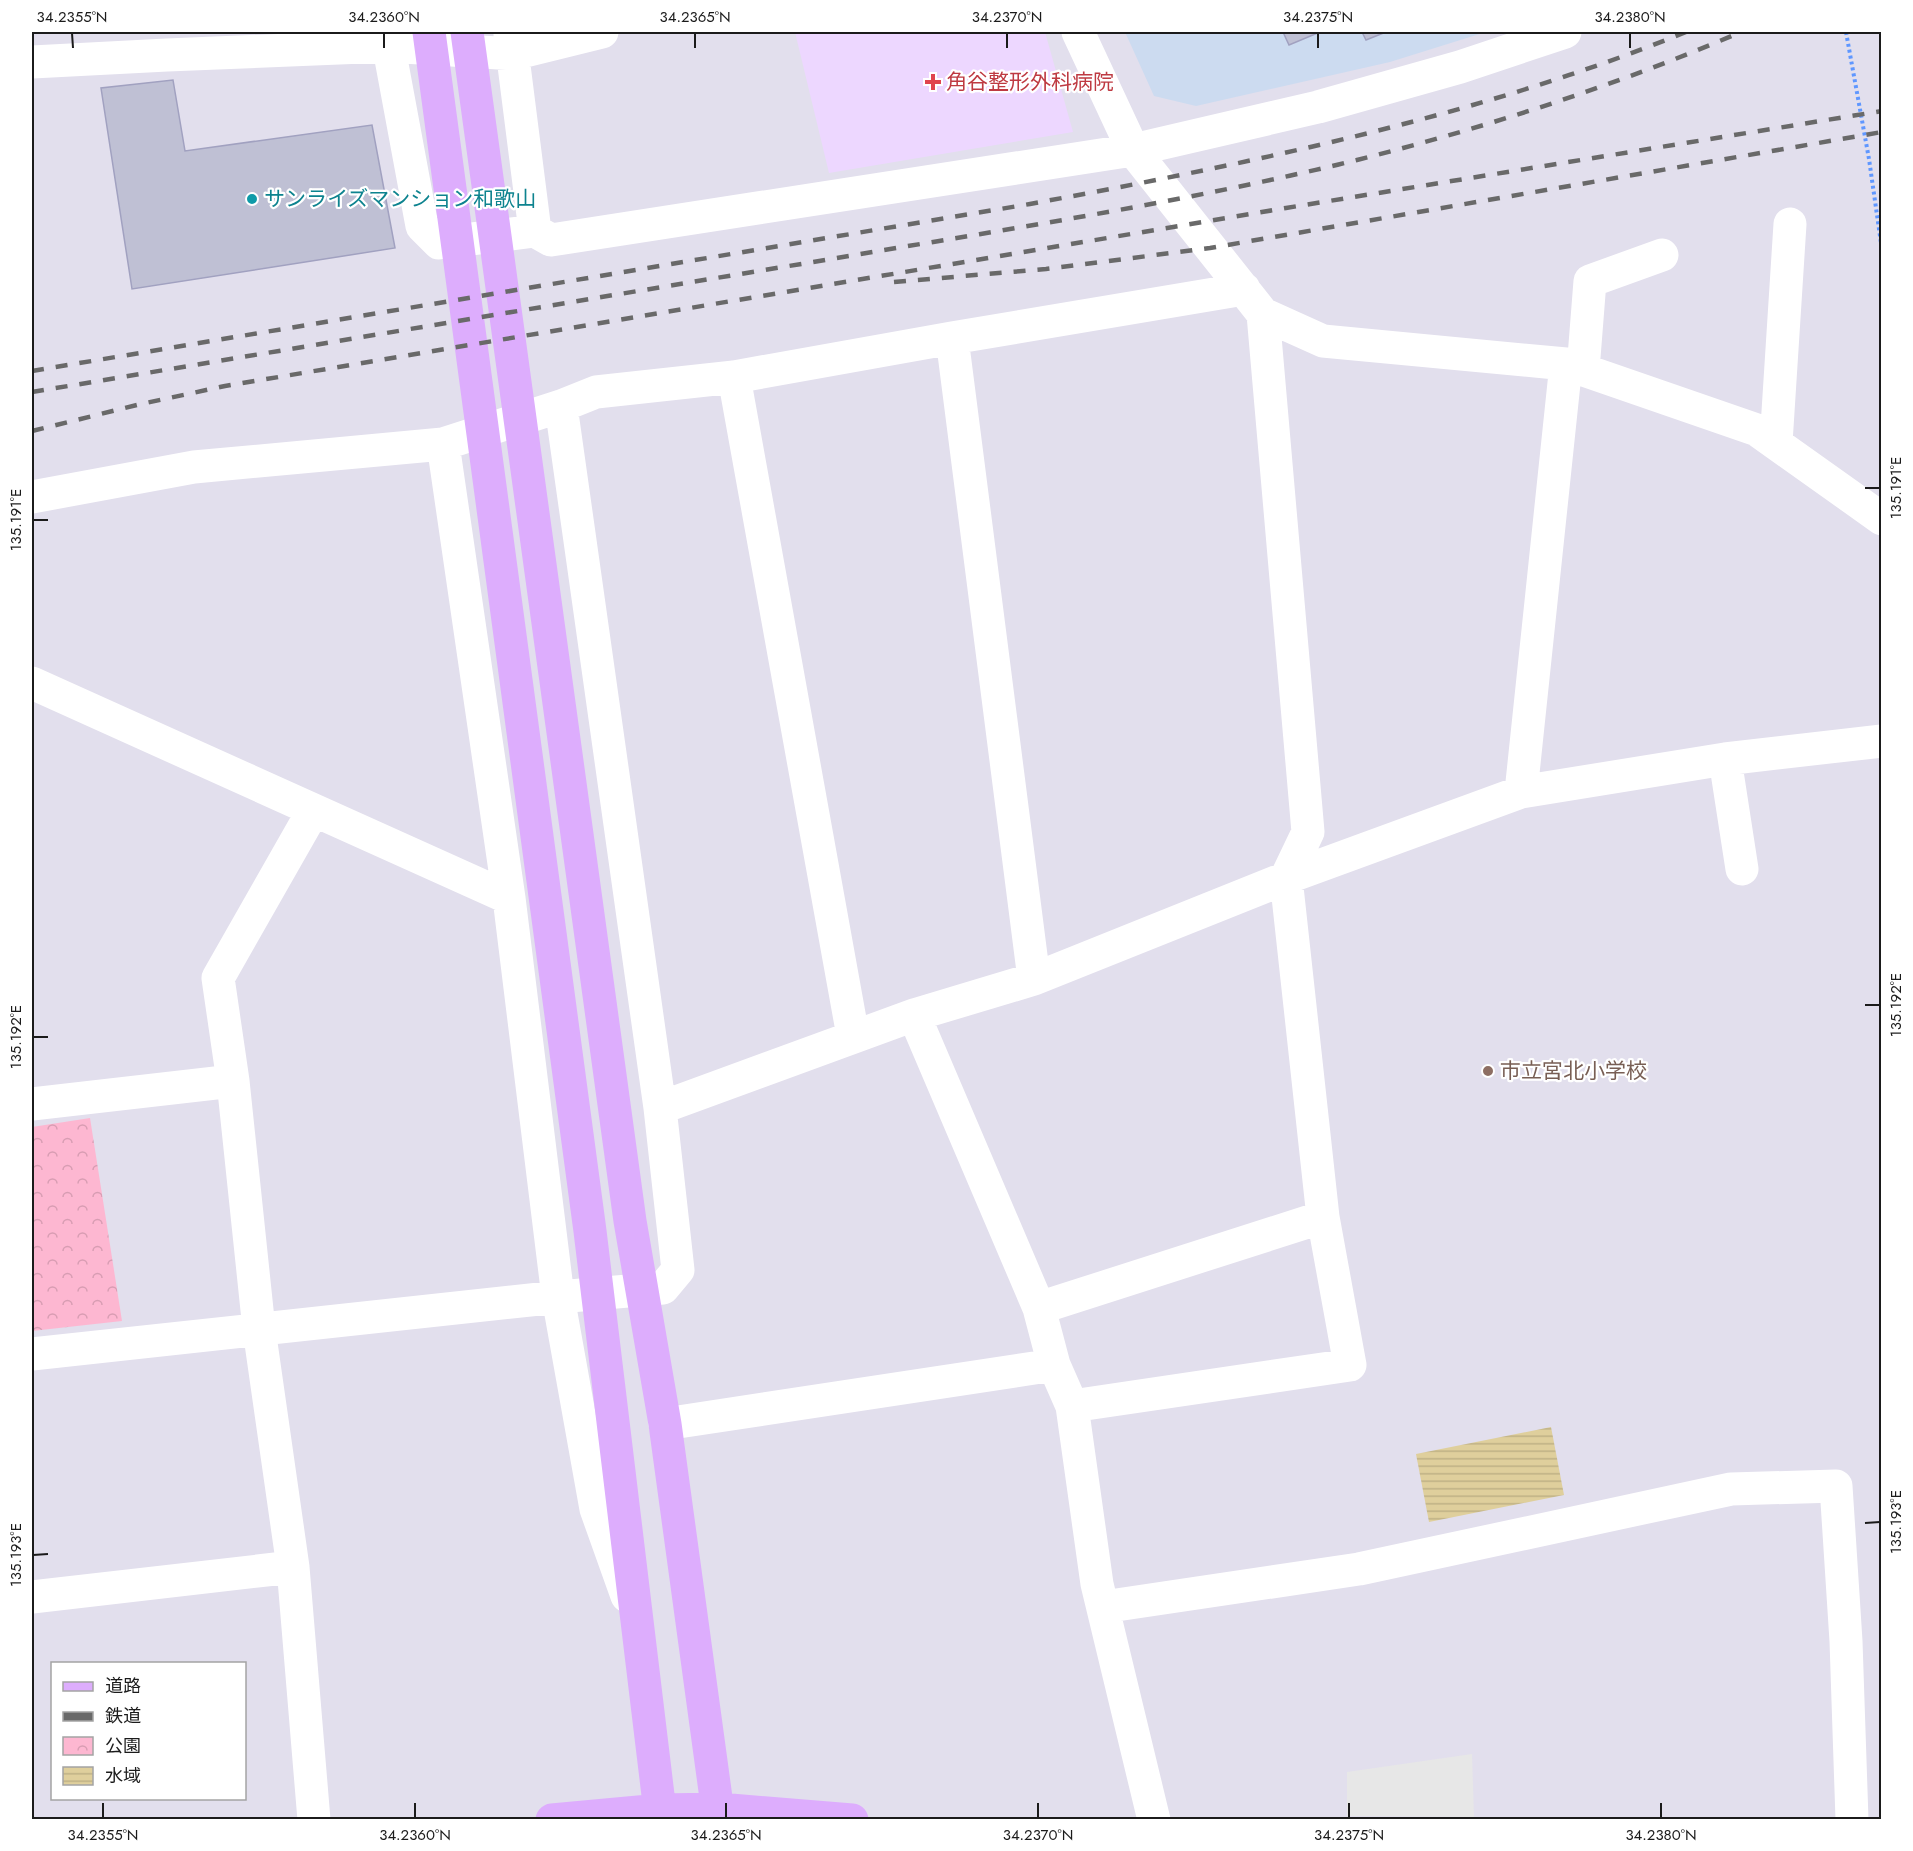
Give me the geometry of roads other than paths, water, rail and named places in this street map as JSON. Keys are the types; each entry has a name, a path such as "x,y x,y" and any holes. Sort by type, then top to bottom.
{"street":[{"path":"429,32 590,1231 661,1815"},
{"path":"467,32 630,1221 665,1424 719,1814"},
{"path":"32,62 165,43 387,39 512,43 602,32"},
{"path":"1078,32 1133,150 1253,302 1323,341 1574,367 1757,430 1881,519"},
{"path":"387,39 422,226 439,243 536,231 551,240 1133,150 1318,107 1460,67 1565,32"},
{"path":"512,43 536,231"},
{"path":"1776,443 1797,235"},
{"path":"1521,792 1574,367 1590,281 1662,255"},
{"path":"32,497 194,467 443,444 561,406 596,392 734,377 952,338 1253,302"},
{"path":"1072,1406 1350,1365 1323,1216 1286,878 1308,832 1253,302"},
{"path":"952,338 1034,980"},
{"path":"734,377 853,1036"},
{"path":"32,1354 558,1297 663,1288 678,1270 660,1108 561,406"},
{"path":"443,444 509,898 558,1297 596,1509 636,1619"},
{"path":"32,683 509,898"},
{"path":"660,1108 914,1015 1034,980 1286,878 1521,792 1725,759 1881,741"},
{"path":"1725,759 1742,869"},
{"path":"313,811 218,978 233,1081 259,1329 293,1567 314,1820"},
{"path":"914,1015 1039,1308 1054,1365 1072,1406 1097,1584 1154,1820"},
{"path":"32,1104 233,1081"},
{"path":"1039,1308 1323,1216"},
{"path":"665,1424 1054,1365"},
{"path":"1103,1607 1359,1569 1731,1489 1836,1486 1846,1641 1852,1820"},
{"path":"32,1597 293,1567"},
{"path":"552,1820 719,1814 852,1820"}],"water":[{"path":"1551,1427 1564,1495 1429,1522 1416,1454"}],"railway":[{"path":"32,371 1030,204 1197,172 1445,113 1607,62 1686,32"},
{"path":"32,392 1018,228 1290,176 1455,134 1552,104 1647,70 1741,32"},
{"path":"32,431 225,386 1286,208 1882,111"},
{"path":"894,282 1046,269 1210,248 1882,132"}],"place":[{"name":"角谷整形外科病院","path":"933,82"},
{"name":"サンライズマンション和歌山","path":"252,199"},
{"name":"市立宮北小学校","path":"1488,1071"}]}
